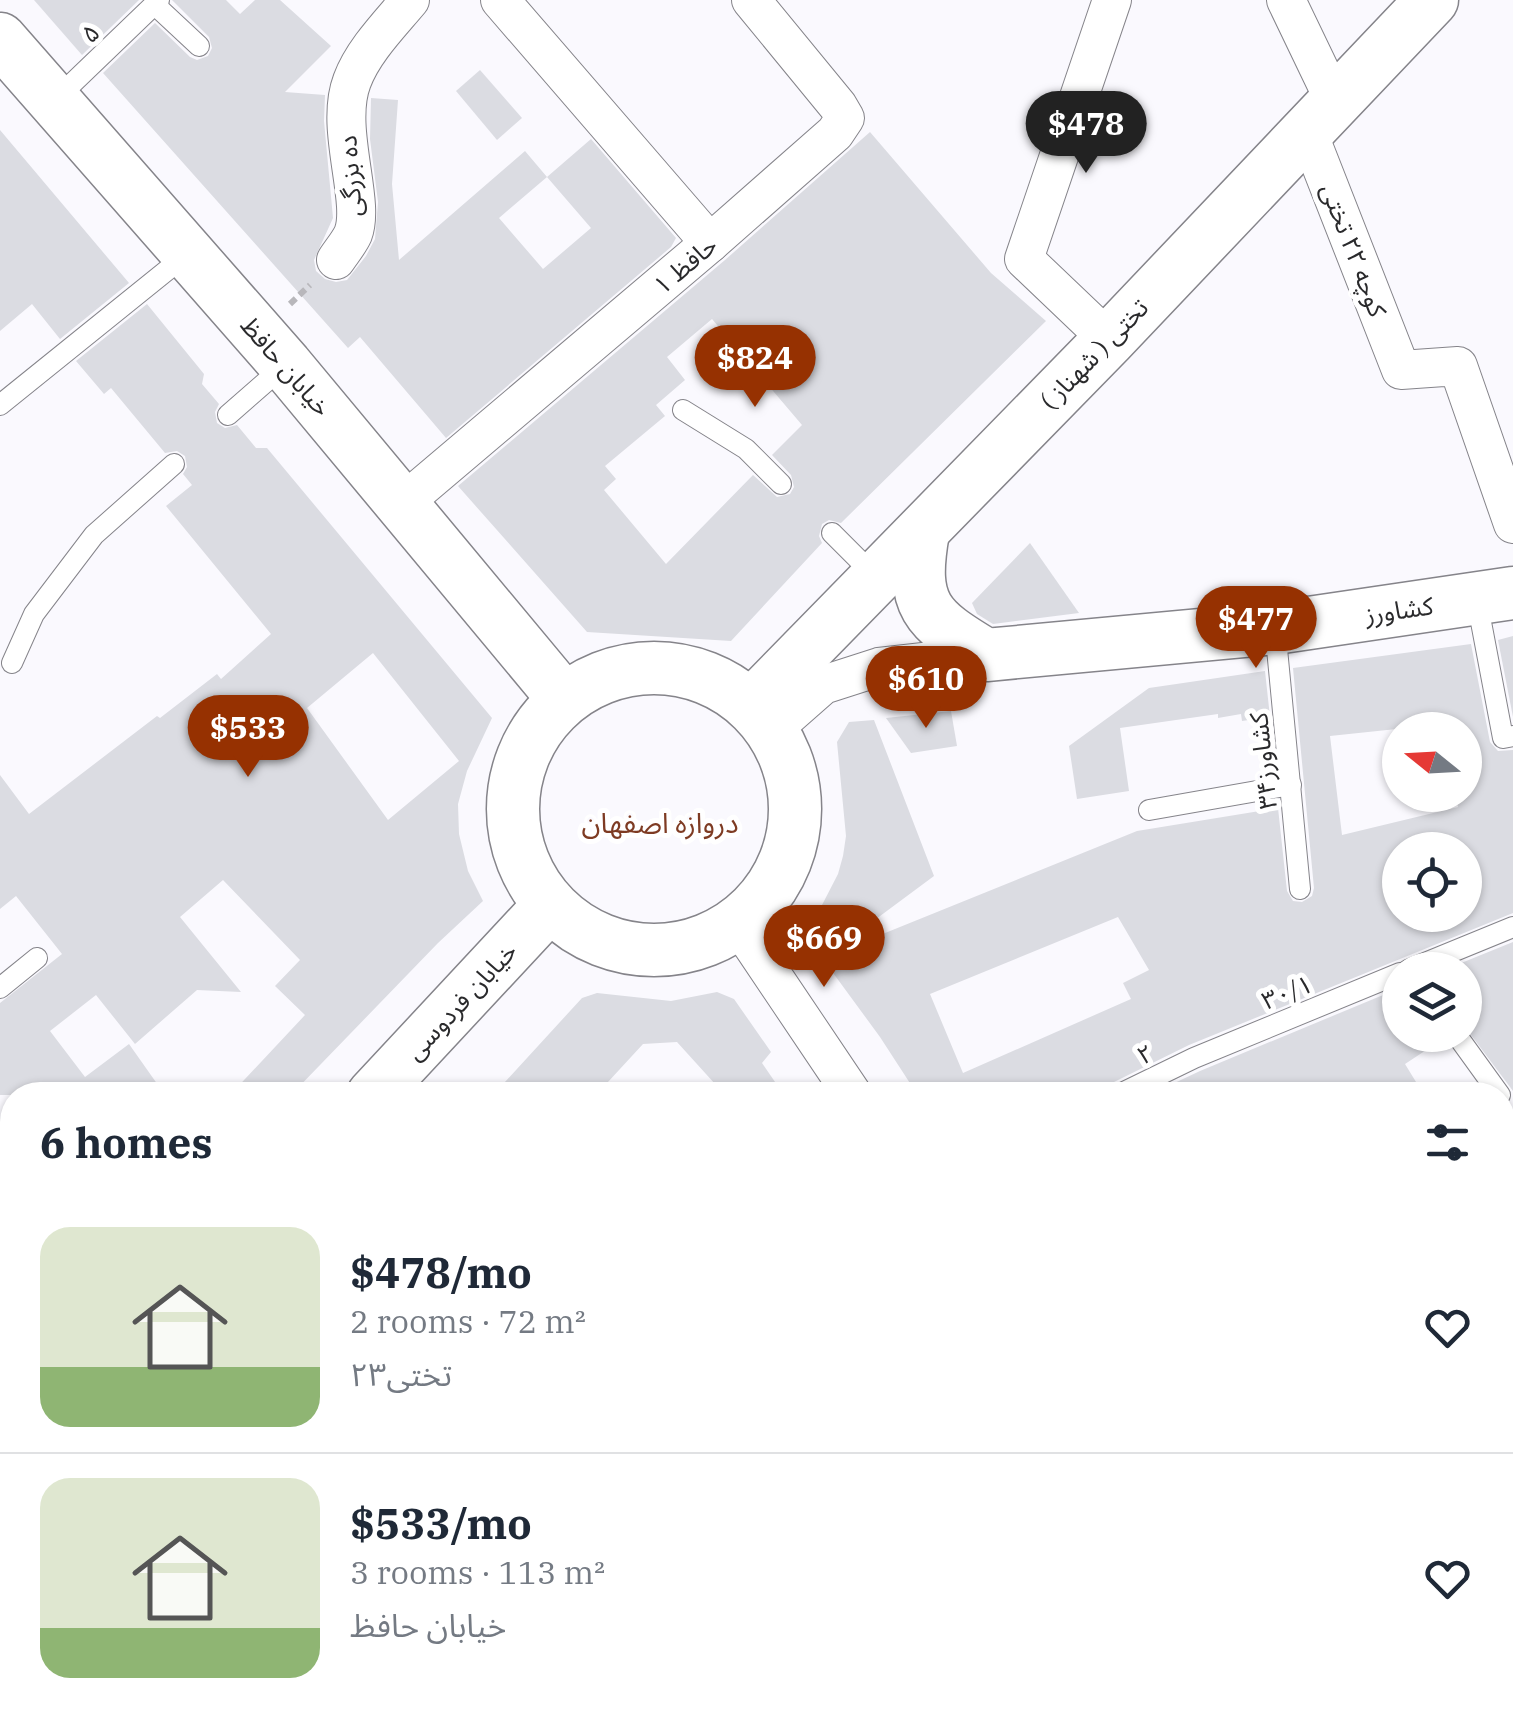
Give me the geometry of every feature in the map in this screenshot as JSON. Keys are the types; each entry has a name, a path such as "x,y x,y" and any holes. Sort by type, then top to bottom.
{"street":[{"name":"ده بزرگی","path":"336,260 354,232 355,206 345,136 351,82 376,40 410,0"},
{"path":"500,0 710,243"},
{"name":"حافظ ۱","path":"404,503 835,133 845,118 751,0"},
{"path":"1108,340 1024,259 1112,0"},
{"name":"کوچه ۲۲ تختی","path":"1286,0 1401,370 1458,366 1513,524"},
{"name":"تختی ( شهناز )","path":"763,716 878,578 1432,0"},
{"name":"خیابان حافظ","path":"0,38 404,503 564,699"},
{"path":"923,532 916,568 928,614 948,632 986,655"},
{"name":"کشاورز","path":"986,655 1275,628 1495,596"},
{"path":"763,716 824,684 879,666 986,655"},
{"path":"654,666 701,674 763,716 786,755 796,801 791,848 771,890 738,924 696,946 649,952 612,946 578,930 549,906 524,867 512,822 516,776 534,734 564,699 606,675 654,666"},
{"name":"خیابان فردوسی","path":"384,1082 549,906"},
{"path":"738,924 845,1082"}],"lane":[{"path":"158,3 199,46"},
{"name":"۵","path":"54,101 158,3"},
{"path":"0,405 188,254"},
{"path":"228,415 272,349"},
{"path":"683,410 746,448 781,484"},
{"path":"12,663 34,614 94,535 174,464"},
{"path":"832,533 878,578"},
{"path":"1495,596 1504,738 1513,736"},
{"name":"کشاورز۳۴","path":"1275,628 1300,889"},
{"path":"1149,810 1291,785"},
{"path":"1451,952 1513,926"},
{"path":"0,988 37,958"},
{"name":"۳۰/۱","path":"1194,1058 1382,980"},
{"path":"1469,1052 1491,1082"},
{"name":"۲","path":"1145,1082 1194,1058"}],"path":[{"path":"272,349 336,260"}],"building":[{"path":"34,0 139,0 82,55"},
{"path":"172,0 226,0 240,14 255,0 280,0 331,46 285,92 325,95 333,218 314,260 316,271 325,279 347,280 375,239 378,202 370,139 371,98 398,100 392,184 399,260 525,151 547,177 591,139 676,238 671,247 446,438 360,337 348,348 103,73 155,23 197,60 208,56 212,48 209,37","holes":["547,177 591,228 543,269 499,218"]},
{"path":"480,70 522,118 497,140 456,91"},
{"path":"0,130 129,283 60,339 32,304 0,331"},
{"path":"870,132 991,273 1046,321 841,523 829,520 822,524 822,543 731,641 587,632 458,486","holes":["712,319 802,425 772,455 791,475 794,487 790,494 777,497 753,475 666,564 604,490 616,479 605,466 665,416 656,405 685,380 667,357"]},
{"path":"147,304 204,374 202,384 219,404 215,412 217,423 225,428 237,425 256,448 267,448 492,718 467,771 458,804 459,834 468,871 483,901 304,1082 242,1082 305,1015 275,986 300,960 223,880 180,917 241,992 197,990 135,1044 96,995 50,1031 85,1077 129,1044 156,1082 0,1082 0,1003 62,954 16,896 0,909 0,775 29,814 157,716 160,718 217,674 221,679 271,634 166,506 192,485 183,474 187,467 185,456 177,451 165,453 111,388 104,394 76,361","holes":["373,653 459,761 388,820 307,708"]},
{"path":"1030,543 1079,613 993,624 977,614 972,603"},
{"path":"1513,636 1513,717 1498,640"},
{"path":"1471,644 1490,742 1498,751 1513,750 1513,913 1482,926 1482,832 1382,832 1382,932 1466,932 1417,952 1382,952 1382,966 1189,1045 1114,1082 909,1082 806,936 838,874 843,856 846,836 837,742 849,722 874,720 934,876 845,942 848,948 1137,831 1278,808 1287,891 1293,901 1302,902 1312,896 1293,668","holes":["1118,917 1149,970 1123,983 1131,999 963,1073 930,994"]},
{"path":"1265,671 1270,717 1242,721 1241,714 1218,718 1218,714 1120,728 1129,791 1077,799 1069,746 1149,688"},
{"path":"951,711 957,746 911,753 886,718"},
{"path":"1513,942 1513,1082 1506,1082 1482,1050 1482,955"},
{"path":"717,992 734,999 771,1052 762,1063 775,1082 713,1082 677,1042 643,1044 608,1082 505,1082 582,998 597,993 671,1001"},
{"path":"1382,995 1382,1052 1423,1052 1405,1064 1416,1082 1177,1082"}],"district":[{"name":"دروازه اصفهان","path":"660,823"}]}
